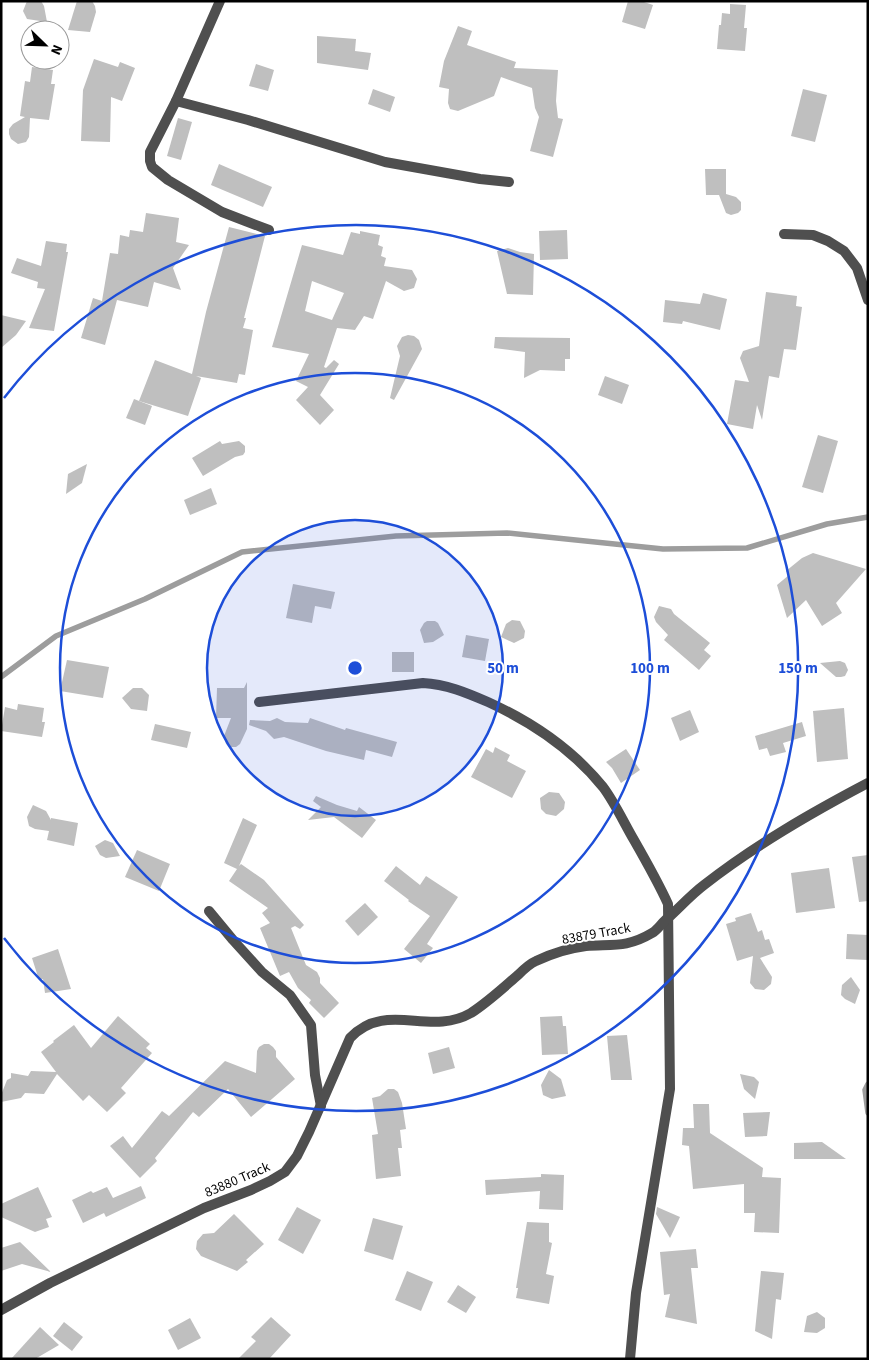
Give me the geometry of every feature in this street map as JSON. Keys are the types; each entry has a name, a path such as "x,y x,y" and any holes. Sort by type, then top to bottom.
{"street":[{"path":"220,1 176,101 150,152 150,161 152,167 168,180 222,212 269,230"},
{"path":"176,101 248,120 385,162 480,179 510,182"},
{"path":"784,234 813,235 828,240 844,251 857,268 868,300"},
{"path":"259,702 423,683 460,690 506,710 546,734 580,762 604,789 659,885 668,904 670,1089 636,1293 630,1359"},
{"name":"83879 Track","path":"321,1107 350,1038 369,1023 390,1020 447,1022 460,1018 488,1001 534,962 570,949 634,942 654,932 702,886 734,862 868,783"},
{"path":"209,911 262,972 290,995 311,1025 315,1075 321,1107"},
{"name":"83880 Track","path":"1,1310 204,1208 270,1181 285,1172 296,1156 321,1107"}],"building":[{"path":"27,1 41,1 47,20 27,19 23,11"},
{"path":"77,1 92,1 96,12 90,32 70,30 70,24"},
{"path":"628,1 641,1 653,5 645,29 622,22"},
{"path":"730,4 746,5 745,51 717,49 722,13 730,14"},
{"path":"458,26 472,31 467,45 516,62 514,68 558,70 556,101 558,118 563,119 553,157 530,151 539,117 535,108 532,88 501,77 494,96 458,111 450,109 448,103 449,89 439,87 444,61"},
{"path":"317,36 356,39 355,51 371,53 368,70 317,63"},
{"path":"94,59 118,67 120,62 135,68 122,101 111,97 110,142 81,141 83,90"},
{"path":"256,64 274,70 268,91 249,86"},
{"path":"32,70 53,70 51,84 55,84 49,120 30,118 29,137 26,142 18,144 11,139 9,129 13,124 25,117 20,116 25,81 30,82"},
{"path":"373,89 395,97 390,112 368,104"},
{"path":"803,89 827,95 815,142 791,136"},
{"path":"178,118 192,122 181,160 167,156"},
{"path":"219,164 272,187 263,207 211,185"},
{"path":"705,169 726,169 726,194 736,197 741,202 741,210 738,213 731,215 726,213 719,195 706,195"},
{"path":"146,213 179,218 176,242 189,245 173,268 181,290 154,282 148,307 117,300 105,345 81,338 93,298 102,301 110,253 118,254 120,235 129,237 130,230 143,232"},
{"path":"229,227 265,236 244,318 246,318 243,328 253,330 245,375 239,374 237,383 196,376 201,378 188,416 139,401 155,360 192,374 206,312"},
{"path":"567,230 568,259 540,260 539,231"},
{"path":"360,231 380,235 378,245 383,247 381,256 386,258 384,266 412,270 417,279 414,288 404,291 386,281 373,319 364,316 355,330 337,328 324,367 326,368 334,360 339,364 320,395 334,410 320,425 296,400 308,387 296,381 309,354 272,347 302,245 343,255 351,232 360,234","holes":["312,281 344,293 332,320 305,311"]},
{"path":"46,241 67,244 66,252 68,252 54,331 29,328 45,289 37,288 38,282 11,273 17,258 41,266"},
{"path":"508,248 534,254 533,295 507,294 497,251"},
{"path":"766,292 797,296 796,306 802,307 796,350 784,349 779,378 769,376 762,420 757,405 753,429 727,424 735,380 749,382 740,358 743,351 759,346"},
{"path":"703,293 727,299 720,330 683,321 682,324 663,322 665,300 700,304"},
{"path":"1,315 26,321 16,335 1,348"},
{"path":"414,336 419,340 422,349 394,400 390,398 400,356 397,346 402,337"},
{"path":"495,337 570,338 570,359 565,359 565,371 540,370 524,378 525,352 494,348"},
{"path":"605,376 629,385 622,404 598,395"},
{"path":"134,399 152,406 145,425 126,418"},
{"path":"818,435 838,441 823,493 802,487"},
{"path":"220,441 222,444 239,441 245,446 245,452 243,455 235,457 203,476 192,458"},
{"path":"87,464 82,483 66,494 68,474"},
{"path":"211,488 217,504 190,515 184,500"},
{"path":"813,553 866,569 836,603 842,613 822,626 806,600 787,618 777,585 789,575 786,571 802,558"},
{"path":"293,584 335,592 331,609 315,606 312,623 286,618"},
{"path":"659,606 671,609 674,614 710,643 704,650 711,656 699,670 664,640 668,635 654,617"},
{"path":"512,620 520,621 525,631 524,638 514,643 501,637 506,624"},
{"path":"427,621 438,623 444,635 433,642 424,643 420,630"},
{"path":"466,635 489,639 485,661 462,657"},
{"path":"392,652 414,652 414,672 392,672"},
{"path":"67,660 109,667 103,698 60,691"},
{"path":"840,661 845,663 848,670 845,676 841,677 836,677 820,663"},
{"path":"247,682 247,729 240,744 236,747 231,747 226,744 224,736 231,718 216,718 217,688 244,688"},
{"path":"133,688 142,688 149,695 147,711 131,709 122,698"},
{"path":"18,704 44,708 42,722 45,722 42,737 1,731 5,707 17,710"},
{"path":"844,708 848,759 817,762 813,711"},
{"path":"690,710 699,732 680,741 671,718"},
{"path":"277,718 285,722 308,723 310,718 345,730 346,728 397,742 392,757 366,750 364,760 326,751 284,737 274,739 266,731 249,725 250,720 270,721"},
{"path":"802,722 806,736 783,743 786,752 770,756 767,748 759,750 755,736"},
{"path":"155,724 191,732 187,748 151,740"},
{"path":"495,747 510,755 507,761 526,771 512,798 471,777 486,749 493,753"},
{"path":"626,749 640,770 621,783 606,762"},
{"path":"549,792 559,793 565,802 564,809 556,816 546,814 541,809 540,798"},
{"path":"316,796 357,811 359,807 376,820 362,838 334,817 308,820 321,807 313,801"},
{"path":"33,805 46,811 51,820 51,818 78,823 74,846 47,840 49,831 29,826 27,817"},
{"path":"243,818 257,825 239,866 241,864 264,880 304,925 300,929 295,926 291,928 306,965 317,972 320,983 339,1003 324,1018 309,1003 311,1000 298,988 289,972 280,976 260,928 270,923 262,913 268,908 229,881 237,869 224,863"},
{"path":"105,840 113,843 120,856 106,858 100,855 95,846"},
{"path":"137,850 170,864 159,891 125,877"},
{"path":"868,855 868,901 859,902 852,857"},
{"path":"396,866 420,885 426,876 458,897 427,944 433,948 421,963 404,949 430,916 384,881"},
{"path":"829,868 835,908 796,913 791,873"},
{"path":"365,903 378,917 358,936 345,921"},
{"path":"751,913 758,932 762,930 765,940 769,939 774,953 760,958 772,977 771,984 764,990 755,989 750,983 753,956 737,961 726,924 736,921 735,918"},
{"path":"847,934 868,935 868,960 846,959"},
{"path":"58,949 71,989 45,993 43,979 39,980 32,958"},
{"path":"851,977 860,990 855,1004 841,995 842,985"},
{"path":"118,1016 150,1044 146,1048 152,1053 121,1088 126,1093 107,1112 89,1095 83,1101 57,1074 44,1094 25,1093 21,1098 1,1102 1,1095 7,1080 11,1078 11,1073 28,1076 31,1071 56,1072 41,1052 74,1025 91,1048"},
{"path":"562,1016 563,1026 566,1026 568,1054 542,1055 540,1017"},
{"path":"627,1035 632,1080 611,1080 607,1036"},
{"path":"264,1044 269,1044 273,1047 276,1051 276,1057 295,1079 251,1117 228,1089 199,1117 193,1112 155,1158 157,1161 140,1178 110,1146 123,1136 132,1148 162,1111 169,1116 225,1061 256,1073 257,1051"},
{"path":"449,1047 455,1068 433,1074 428,1053"},
{"path":"549,1070 561,1079 566,1096 552,1099 543,1095 541,1085"},
{"path":"740,1074 754,1077 759,1082 755,1099 744,1089"},
{"path":"388,1089 394,1089 398,1092 402,1103 406,1129 400,1130 402,1148 398,1148 401,1176 376,1179 372,1135 378,1134 372,1098 380,1096"},
{"path":"693,1104 709,1104 710,1133 763,1168 762,1177 781,1178 779,1233 754,1232 755,1213 744,1213 744,1184 693,1189 689,1146 682,1145 683,1128 694,1128"},
{"path":"770,1112 767,1136 745,1137 743,1113"},
{"path":"822,1142 846,1159 794,1159 794,1143"},
{"path":"541,1174 564,1175 563,1210 539,1209 540,1191 486,1195 485,1180 541,1177"},
{"path":"141,1186 146,1198 106,1217 104,1213 83,1223 72,1200 91,1191 93,1193 107,1187 113,1198"},
{"path":"38,1187 52,1217 46,1219 49,1227 35,1232 1,1217 1,1204"},
{"path":"297,1207 321,1220 303,1254 278,1240"},
{"path":"657,1207 680,1217 670,1238 656,1214"},
{"path":"234,1214 264,1244 237,1271 201,1256 196,1249 197,1241 203,1234 214,1233"},
{"path":"373,1218 403,1226 393,1260 364,1251"},
{"path":"527,1222 549,1223 549,1242 552,1243 546,1274 554,1276 549,1304 516,1298"},
{"path":"20,1242 51,1272 22,1264 1,1271 1,1248"},
{"path":"696,1249 698,1268 691,1268 697,1324 665,1317 670,1294 664,1295 660,1252"},
{"path":"407,1271 433,1282 421,1311 395,1300"},
{"path":"761,1271 784,1273 781,1300 776,1299 772,1339 755,1331"},
{"path":"458,1285 476,1297 466,1313 447,1302"},
{"path":"817,1312 825,1318 825,1328 817,1333 804,1332 807,1316"},
{"path":"271,1317 291,1335 269,1359 238,1359 256,1341 251,1337"},
{"path":"190,1318 201,1338 178,1350 168,1330"},
{"path":"64,1322 83,1337 72,1351 53,1336"},
{"path":"40,1327 59,1345 35,1359 11,1359"}],"waterway":[{"path":"1,677 56,636 145,599 242,552 396,536 507,533 663,549 747,548 827,524 868,517"},
{"path":"868,1084 865,1090 868,1113"}]}
